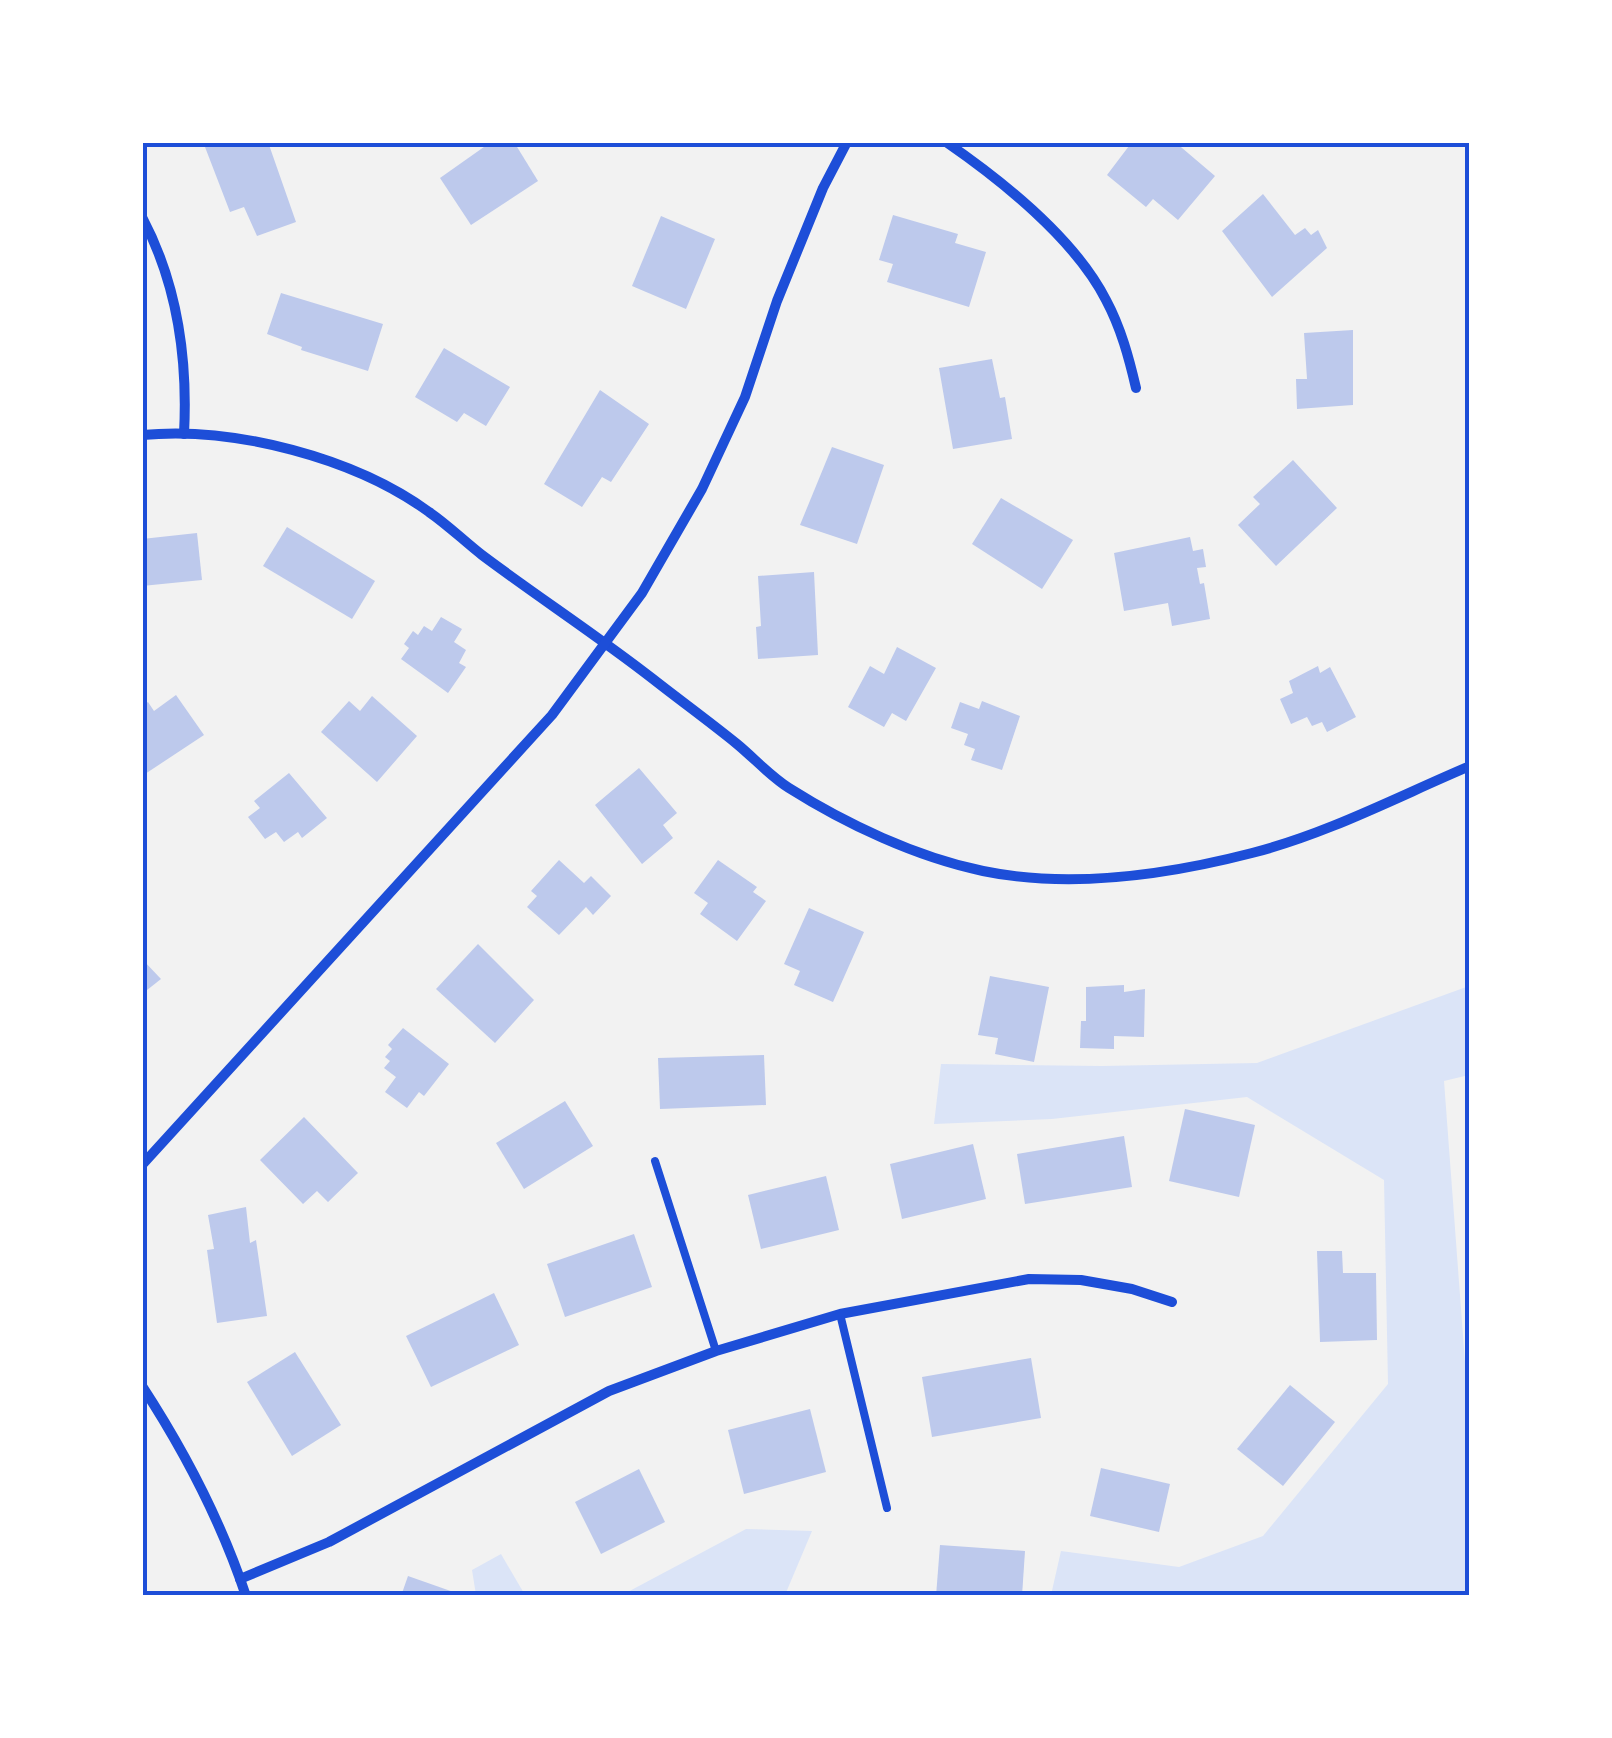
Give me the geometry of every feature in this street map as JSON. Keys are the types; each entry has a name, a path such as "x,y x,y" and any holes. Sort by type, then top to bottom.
{"street":[{"path":"142,1165 552,714 642,594 702,489 745,397 777,301 823,188 847,142"},
{"path":"946,142 1073,251 1106,298 1128,351 1136,388"},
{"path":"142,216 155,240 174,295 183,341 184,434"},
{"path":"142,435 184,434 246,440 308,456 378,481 428,511 482,555 608,643 787,787 868,831 984,871 1041,877 1114,877 1186,868 1274,846 1470,766"},
{"path":"240,1579 329,1542 609,1391 716,1350 840,1314 1029,1279 1081,1280 1132,1289 1172,1302"},
{"path":"142,1386 176,1438 212,1509 246,1596"}],"lane":[{"path":"655,1161 716,1350"},
{"path":"840,1314 887,1508"}],"shaded area":[{"path":"1469,986 1469,1075 1444,1081 1469,1416 1469,1595 1051,1595 1061,1551 1179,1567 1263,1536 1388,1384 1384,1180 1247,1097 1052,1119 934,1124 941,1064 1257,1063"},
{"path":"746,1529 812,1531 785,1595 622,1595"},
{"path":"501,1554 525,1595 476,1595 472,1570"}],"building":[{"path":"217,142 268,142 296,222 257,236 244,207 230,212 205,147"},
{"path":"491,142 514,142 538,181 471,225 440,178"},
{"path":"1132,142 1175,142 1215,176 1178,220 1153,199 1146,207 1107,175"},
{"path":"1263,194 1295,235 1305,228 1311,235 1318,230 1327,248 1272,297 1222,231"},
{"path":"893,215 958,234 955,243 986,252 969,307 887,282 893,264 879,260"},
{"path":"661,216 715,239 686,309 632,286"},
{"path":"281,293 383,324 368,371 301,350 302,347 267,334"},
{"path":"1353,330 1353,405 1297,409 1296,379 1307,379 1304,333"},
{"path":"444,348 510,387 486,426 464,413 457,422 415,397"},
{"path":"992,359 1000,398 1005,397 1012,439 953,449 939,368"},
{"path":"600,390 649,424 611,482 602,477 582,507 544,484"},
{"path":"832,447 884,465 857,544 800,525"},
{"path":"1293,460 1337,508 1276,566 1238,525 1260,504 1253,497"},
{"path":"1001,498 1073,540 1042,589 972,544"},
{"path":"287,527 375,581 352,619 263,566"},
{"path":"197,533 202,580 142,586 142,539"},
{"path":"1190,537 1193,551 1203,549 1206,567 1197,568 1200,584 1204,583 1210,619 1172,626 1168,603 1124,611 1114,553"},
{"path":"814,572 818,655 758,659 758,576"},
{"path":"441,617 462,629 454,642 466,650 459,663 466,667 448,693 401,659 409,648 404,644 413,631 418,635 424,626 432,631"},
{"path":"897,647 936,668 906,721 892,713 884,727 848,707 870,666 884,674"},
{"path":"1318,666 1320,673 1330,667 1356,717 1327,732 1322,722 1312,726 1307,717 1291,724 1280,699 1293,693 1289,681"},
{"path":"176,695 204,735 142,776 142,706 148,702 154,711"},
{"path":"372,696 417,736 377,782 321,732 349,701 360,711"},
{"path":"982,701 1020,716 1002,770 971,760 975,749 964,745 968,734 951,728 960,702 979,709"},
{"path":"639,768 677,813 663,825 673,838 642,864 595,805"},
{"path":"289,773 327,818 302,838 298,832 284,842 276,832 265,839 248,817 260,808 254,801"},
{"path":"559,860 584,883 591,876 611,896 593,915 586,907 559,935 527,907 537,896 531,891"},
{"path":"718,860 757,887 753,892 766,901 737,941 700,914 708,903 694,893"},
{"path":"809,908 864,932 833,1002 794,985 800,971 784,964"},
{"path":"478,944 534,1000 495,1043 436,989"},
{"path":"142,959 161,979 142,994"},
{"path":"990,976 1049,987 1034,1062 995,1054 998,1038 978,1035"},
{"path":"1124,985 1124,992 1145,989 1144,1037 1114,1036 1114,1049 1080,1048 1081,1021 1086,1021 1086,987"},
{"path":"403,1028 449,1064 424,1096 419,1092 407,1108 385,1092 396,1077 384,1068 390,1061 385,1057 392,1049 388,1045"},
{"path":"764,1055 766,1105 660,1109 658,1058"},
{"path":"565,1101 593,1146 524,1189 496,1143"},
{"path":"1185,1109 1255,1125 1239,1197 1169,1181"},
{"path":"304,1117 358,1173 328,1202 317,1191 303,1204 260,1160"},
{"path":"1124,1136 1132,1187 1025,1204 1017,1154"},
{"path":"973,1144 986,1199 902,1219 890,1164"},
{"path":"826,1176 839,1230 761,1249 748,1195"},
{"path":"246,1207 250,1243 256,1240 267,1316 217,1323 207,1250 214,1249 208,1215"},
{"path":"634,1234 652,1287 565,1317 547,1264"},
{"path":"1317,1251 1342,1251 1343,1273 1376,1273 1377,1340 1320,1342"},
{"path":"494,1293 519,1345 431,1387 406,1336"},
{"path":"295,1352 341,1425 292,1456 247,1382"},
{"path":"1031,1358 1041,1418 932,1437 922,1377"},
{"path":"1290,1385 1335,1422 1283,1486 1237,1449"},
{"path":"810,1409 826,1472 744,1494 728,1430"},
{"path":"1101,1468 1170,1484 1159,1532 1090,1516"},
{"path":"639,1469 665,1522 601,1554 575,1502"},
{"path":"940,1545 1025,1551 1022,1596 936,1596"},
{"path":"408,1576 462,1595 462,1596 401,1596"}]}
